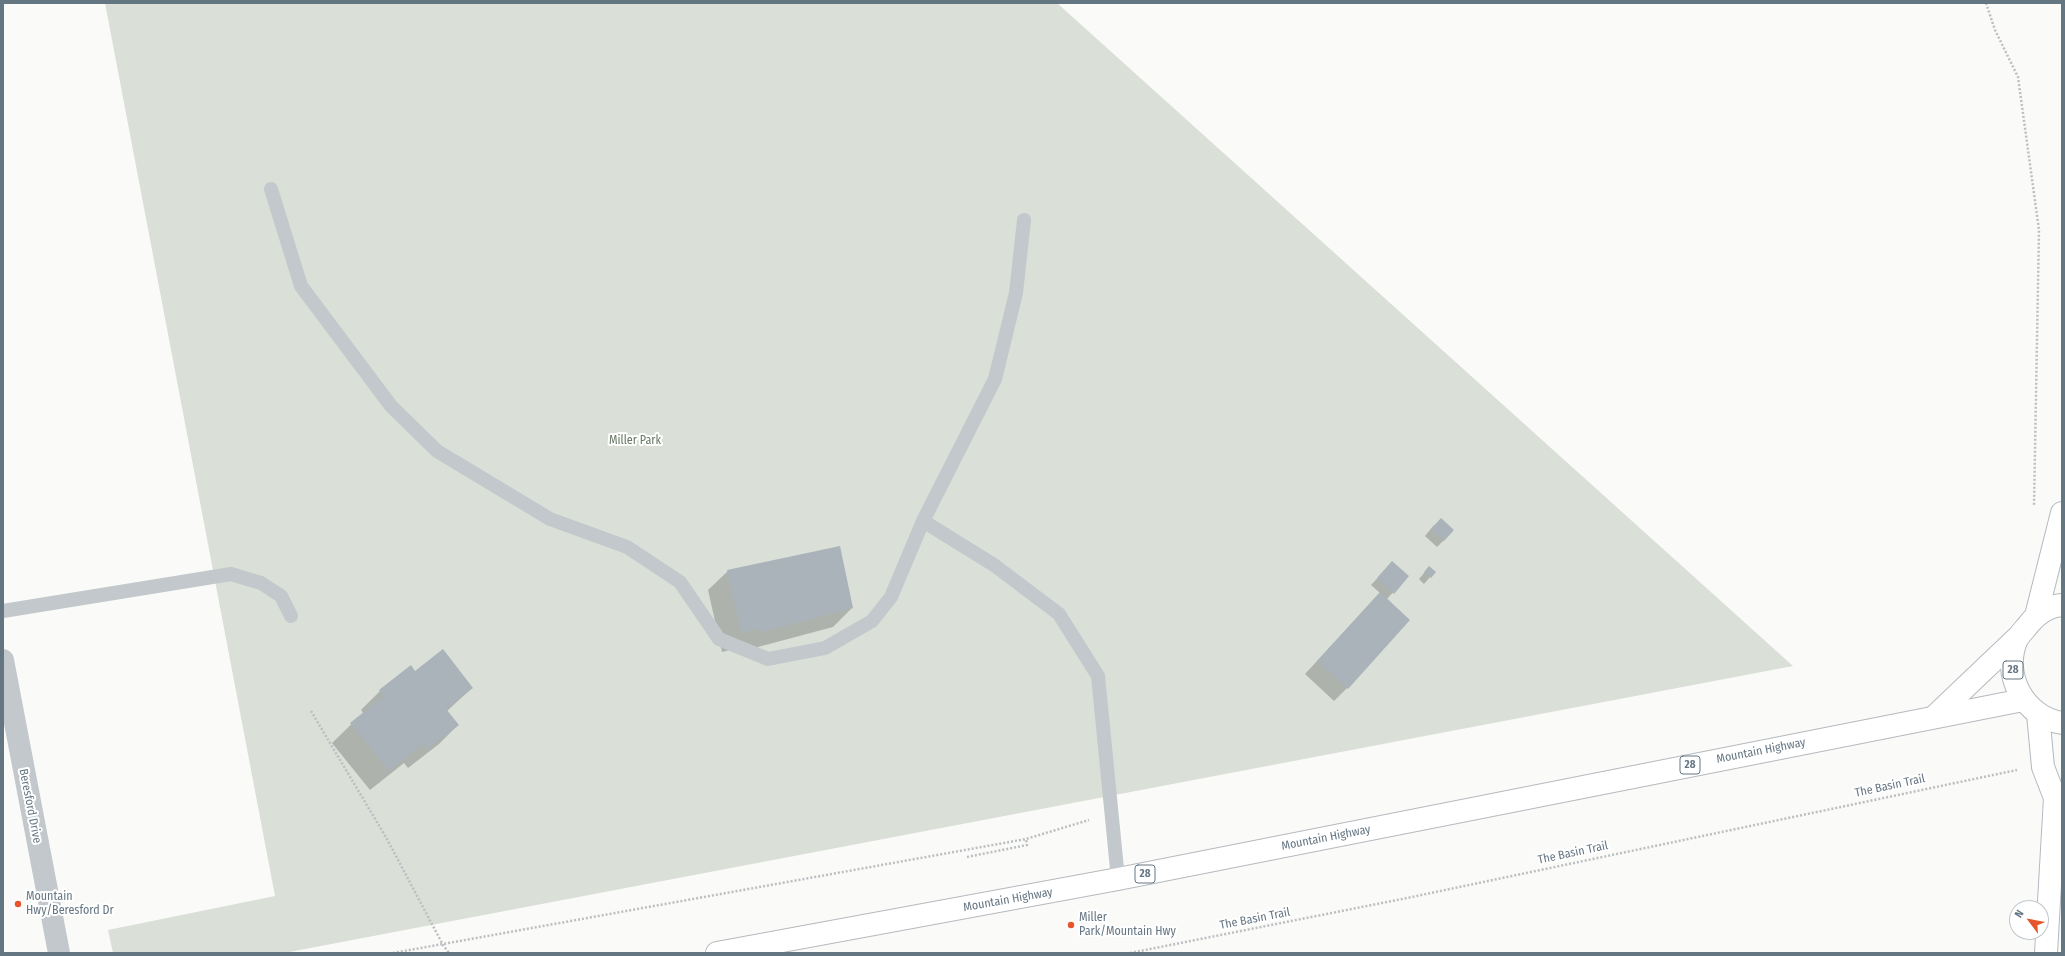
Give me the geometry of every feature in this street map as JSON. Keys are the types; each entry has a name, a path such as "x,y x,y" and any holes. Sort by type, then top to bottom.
{"main road":[{"path":"2036,616 2062,513"},
{"name":"28","path":"1934,717 2018,638 2036,616 2054,606 2062,605"},
{"name":"28","path":"2018,638 2012,659 2014,680 2030,707"},
{"path":"2030,707 2052,722 2062,724"},
{"path":"2030,707 2043,767 2058,792 2046,953"},
{"name":"Mountain Highway","path":"717,953 1118,879 1934,717 2030,707"}],"street":[{"name":"Beresford Drive","path":"3,660 9,728 59,953"}],"lane":[{"path":"271,189 301,286 391,406 437,451 550,519 627,547 680,582 719,639 768,659 825,648 872,621 891,597 923,521 995,380 1016,293 1024,220"},
{"path":"923,521 994,565 1058,614 1098,676 1113,812 1118,879"},
{"path":"3,611 231,574 261,582 281,596 291,616"}],"path":[{"path":"1986,3 1995,30 2018,77 2039,230 2034,508"},
{"path":"311,711 387,839 443,945 449,953"},
{"name":"The Basin Trail","path":"1130,953 1407,898 2018,769"},
{"path":"393,953 1026,840 1113,812"},
{"path":"967,857 1027,846 1026,840"}],"green space":[{"name":"Miller Park","path":"105,3 1057,3 1793,666 284,953 113,953 108,930 275,896"}],"building":[{"path":"1441,518 1454,530 1444,541 1431,529"},
{"path":"840,546 853,608 762,632 761,628 741,633 727,570"},
{"path":"1392,561 1409,576 1394,594 1377,578"},
{"path":"1429,566 1436,572 1431,578 1424,572"},
{"path":"1380,592 1410,620 1348,689 1317,661"},
{"path":"443,649 473,688 446,709 459,725 428,749 424,744 389,771 350,723 384,696 379,690 411,665 415,671"}],"place":[{"name":"Mountain Hwy/Beresford Dr","path":"18,904"},
{"name":"Miller Park/Mountain Hwy","path":"1071,925"}]}
